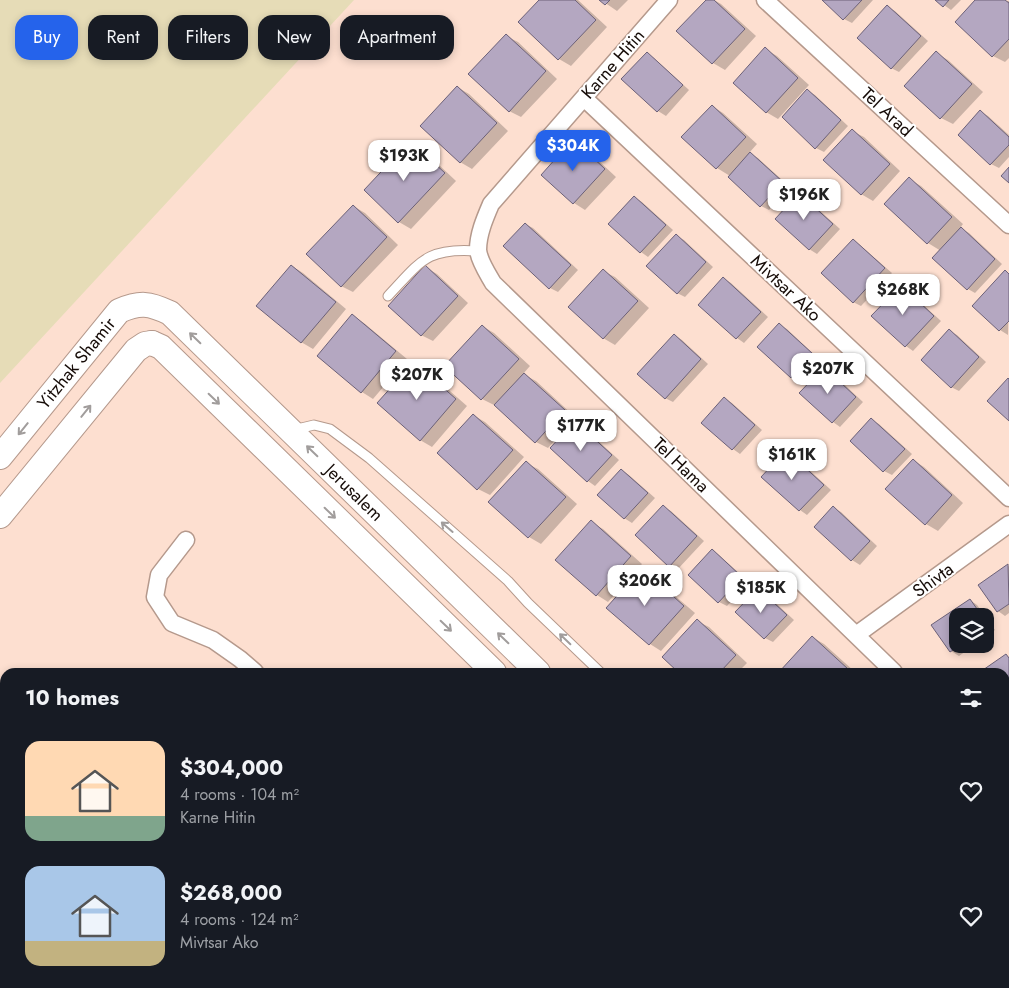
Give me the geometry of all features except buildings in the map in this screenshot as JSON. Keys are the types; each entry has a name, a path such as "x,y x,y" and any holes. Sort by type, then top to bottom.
{"main road":[{"name":"Yitzhak Shamir","path":"0,457 119,311 133,305 149,305 170,313"},
{"path":"0,516 136,350 145,344 152,343 170,313"},
{"name":"Jerusalem","path":"170,313 534,668"},
{"name":"Jerusalem","path":"152,343 161,347 490,668"}],"street":[{"name":"Karne Hitin","path":"478,251 483,222 491,204 669,0"},
{"name":"Tel Arad","path":"764,0 1009,225"},
{"name":"Mivtsar Ako","path":"584,98 1009,498"},
{"name":"Tel Hama","path":"478,251 486,272 493,283 890,668"},
{"name":"Shivta","path":"856,635 1009,524"},
{"path":"186,540 159,576 155,597 172,623 213,640 250,668"}],"lane":[{"path":"388,296 421,261 438,252 478,251"},
{"path":"291,431 314,425 330,429 369,458 508,581 528,603 596,668"}],"sand":[{"path":"0,0 354,0 330,26 330,15 258,15 258,60 299,60 0,383"}]}
